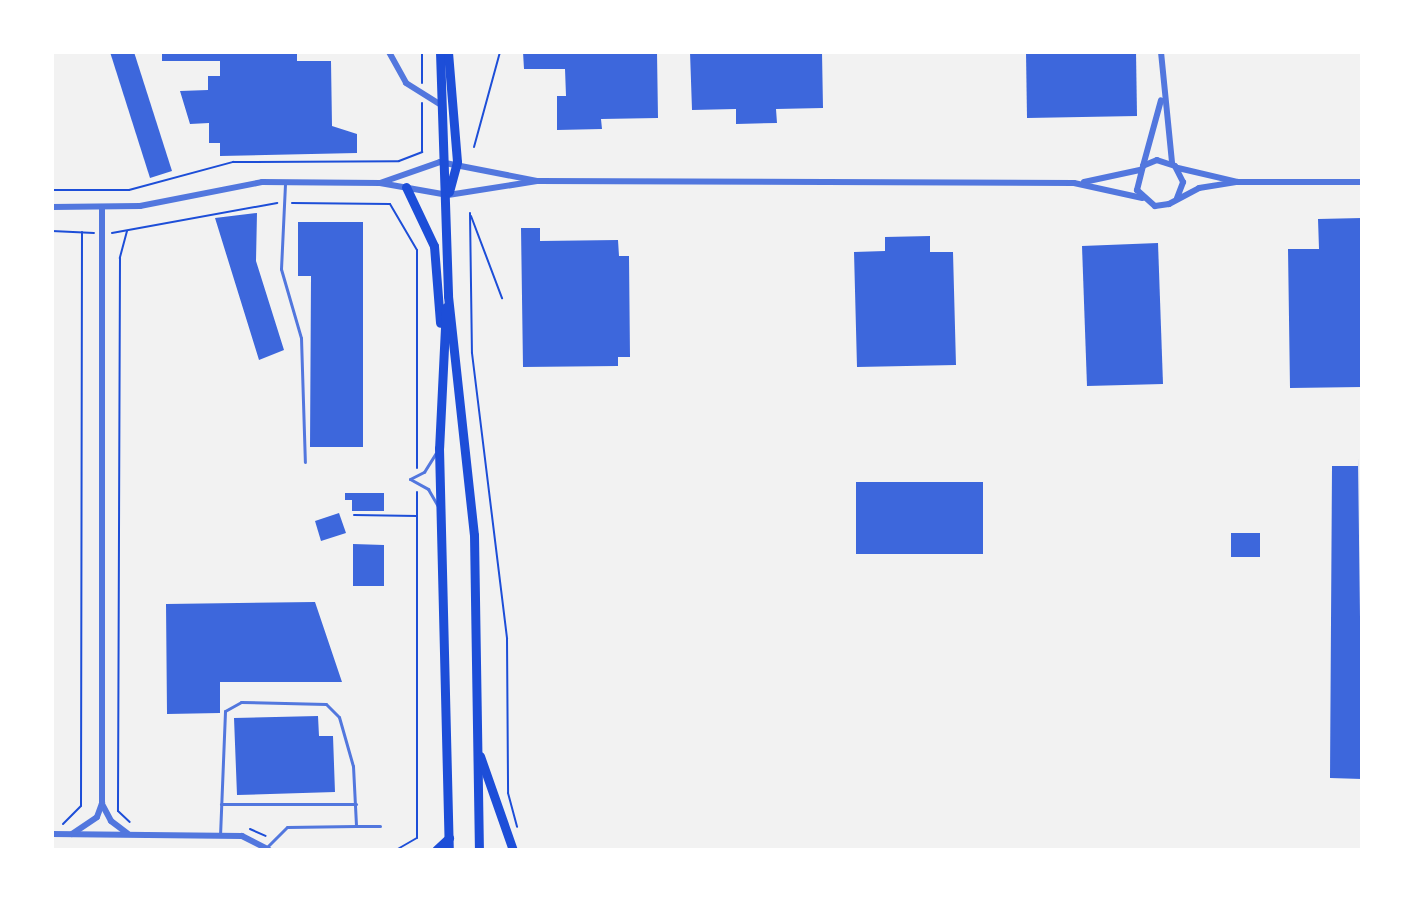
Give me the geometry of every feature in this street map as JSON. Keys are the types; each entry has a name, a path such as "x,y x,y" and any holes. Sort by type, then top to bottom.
{"main road":[{"path":"440,52 440,162 448,195 448,296 474,536 479,849"},
{"path":"448,52 457,162 448,195"},
{"path":"406,188 434,246 441,337 439,448 449,849"},
{"path":"441,337 448,296"},
{"path":"476,745 513,849"},
{"path":"436,849 449,838"}],"street":[{"path":"389,52 406,83 440,104"},
{"path":"1161,52 1162,96 1173,164 1183,182 1177,198"},
{"path":"1142,198 1136,185 1162,96"},
{"path":"1074,183 1142,168 1157,160 1238,182"},
{"path":"380,183 440,162 457,162 538,181"},
{"path":"52,207 140,206 226,185 285,182 380,183 448,195 538,181 1074,183 1142,198 1160,206 1199,188 1238,182 1362,183"},
{"path":"72,834 97,817 102,804 102,208"},
{"path":"102,804 111,821 130,834"},
{"path":"52,834 220,832 242,836 268,848"}],"lane":[{"path":"285,182 281,269 301,338 305,462"},
{"path":"439,448 417,477 410,479 417,482 441,512"},
{"path":"220,832 221,719 241,702 326,704 335,709 353,766 356,826"},
{"path":"221,804 356,804"},
{"path":"268,848 272,840 287,827 380,826"}],"path":[{"path":"474,147 500,52"},
{"path":"52,190 129,190 233,162 399,161 422,152"},
{"path":"52,231 102,233 127,231 284,203 390,204 417,250 417,477"},
{"path":"502,298 470,213 472,353 507,639 508,793 521,838"},
{"path":"127,231 120,258 118,811 136,828"},
{"path":"58,829 81,806 82,232"},
{"path":"396,849 417,838 417,482"},
{"path":"354,515 417,516"},
{"path":"220,832 256,829 272,840"}],"building":[{"path":"110,52 134,52 172,171 150,178"},
{"path":"162,52 297,52 297,61 331,61 332,126 357,134 357,153 220,156 220,143 209,143 209,123 190,124 180,91 208,90 208,76 220,76 220,61 162,61"},
{"path":"523,52 657,52 658,118 601,119 602,129 557,130 557,96 566,96 565,69 524,69"},
{"path":"690,52 822,52 823,108 776,109 777,123 736,124 736,109 692,110"},
{"path":"1026,52 1136,52 1137,116 1027,118"},
{"path":"257,213 256,261 284,350 259,360 215,218"},
{"path":"1362,218 1362,387 1290,388 1288,249 1319,249 1318,219"},
{"path":"298,222 363,222 363,447 310,447 311,276 298,276"},
{"path":"521,228 540,228 540,241 618,240 619,256 629,256 630,357 618,357 618,366 523,367"},
{"path":"930,236 930,252 953,252 956,365 857,367 854,252 885,251 885,237"},
{"path":"1158,243 1163,384 1087,386 1082,246"},
{"path":"1358,456 1362,779 1330,778 1332,466 1358,466"},
{"path":"856,482 983,482 983,554 856,554"},
{"path":"345,493 384,493 384,511 352,511 352,500 345,500"},
{"path":"339,513 346,533 321,541 315,521"},
{"path":"1231,533 1260,533 1260,557 1231,557"},
{"path":"353,544 384,545 384,586 353,586"},
{"path":"315,602 342,682 220,682 220,713 167,714 166,604"},
{"path":"318,716 319,736 333,736 335,792 237,795 234,718"}]}
